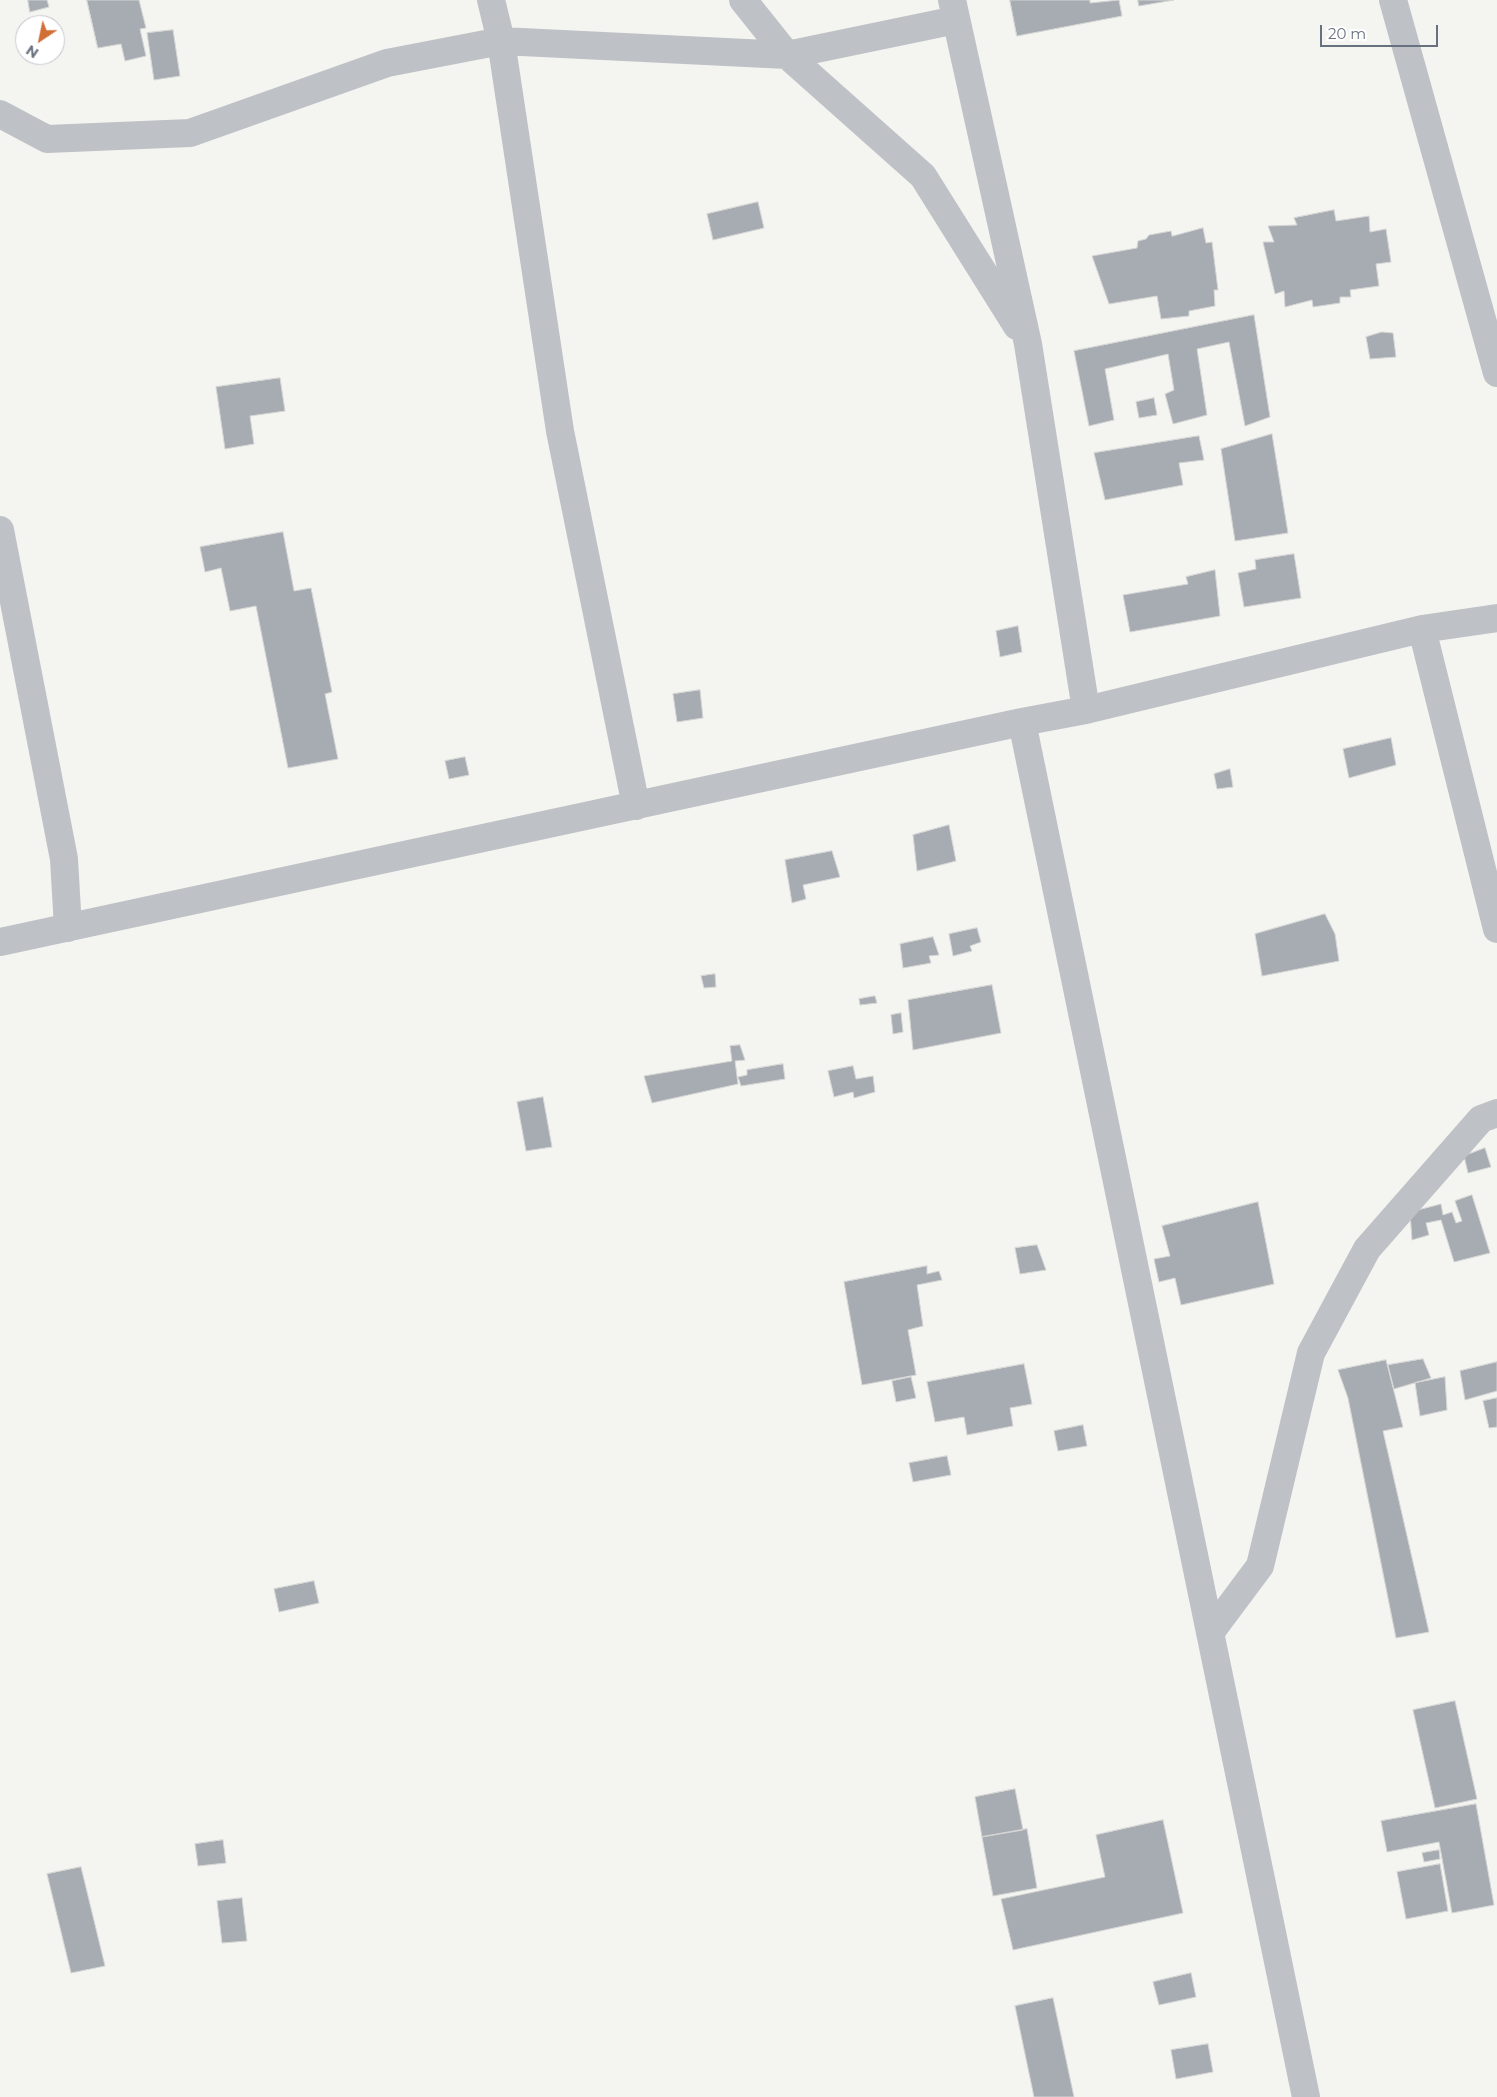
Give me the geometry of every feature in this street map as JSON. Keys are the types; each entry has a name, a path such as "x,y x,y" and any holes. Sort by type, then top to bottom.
{"street":[{"path":"491,0 501,41 560,431 636,806"},
{"path":"742,0 787,55 923,176 1028,344"},
{"path":"1393,0 1497,373"},
{"path":"0,114 47,139 190,133 387,63 501,41 787,55 954,10 1028,344 1086,710"},
{"path":"0,530 64,859 68,928"},
{"path":"0,942 1022,722 1086,710 1422,628 1497,618"},
{"path":"1422,628 1497,929"},
{"path":"1022,722 1306,2097"},
{"path":"1210,1633 1260,1566 1311,1353 1367,1249 1481,1119 1497,1113"}],"building":[{"path":"28,0 47,0 49,7 30,12"},
{"path":"87,0 139,0 146,28 140,29 146,56 125,61 121,44 98,48"},
{"path":"1010,0 1090,0 1090,3 1119,0 1122,16 1017,36"},
{"path":"1138,0 1174,0 1139,6"},
{"path":"173,30 180,76 154,80 147,33"},
{"path":"758,202 764,228 713,240 707,214"},
{"path":"1334,210 1336,221 1369,216 1370,232 1386,229 1391,262 1376,264 1379,286 1350,290 1351,297 1340,297 1340,303 1313,307 1312,300 1285,307 1284,291 1275,294 1263,242 1274,242 1268,226 1297,225 1294,218"},
{"path":"1203,228 1206,243 1212,242 1218,290 1214,290 1215,306 1189,311 1189,316 1161,319 1157,296 1109,304 1092,256 1137,248 1138,241 1146,239 1149,235 1171,231 1172,236"},
{"path":"1254,315 1270,417 1245,426 1229,342 1197,349 1207,415 1173,424 1165,394 1174,390 1168,354 1105,369 1114,420 1089,426 1074,351"},
{"path":"1382,332 1393,333 1396,357 1370,359 1366,337"},
{"path":"280,378 285,411 250,416 254,444 225,449 216,387"},
{"path":"1154,398 1157,415 1139,418 1136,402"},
{"path":"1272,434 1288,533 1235,541 1221,449"},
{"path":"1199,436 1204,460 1179,463 1183,485 1105,500 1094,453"},
{"path":"283,532 294,591 311,588 332,692 325,694 338,759 288,768 256,606 230,611 221,568 205,572 200,547"},
{"path":"1294,554 1301,598 1244,607 1238,573 1256,569 1255,560"},
{"path":"1215,570 1220,616 1130,632 1123,595 1188,584 1186,577"},
{"path":"1018,626 1022,652 1000,657 996,631"},
{"path":"700,690 703,718 677,722 673,694"},
{"path":"1391,738 1396,765 1349,778 1343,749"},
{"path":"465,757 469,775 449,779 445,761"},
{"path":"1230,769 1233,787 1217,789 1214,774"},
{"path":"949,825 956,861 917,871 913,835"},
{"path":"832,851 840,877 803,885 806,899 792,903 785,860"},
{"path":"1325,914 1335,934 1339,961 1262,976 1255,934"},
{"path":"977,928 981,942 970,946 972,951 953,956 949,934"},
{"path":"933,937 939,955 929,956 931,963 903,968 900,944"},
{"path":"715,974 716,987 704,988 701,976"},
{"path":"992,985 1001,1033 913,1050 908,1000"},
{"path":"875,996 877,1003 860,1005 859,999"},
{"path":"901,1013 903,1032 893,1034 891,1015"},
{"path":"740,1045 745,1060 735,1061 738,1084 652,1103 644,1076 732,1061 730,1046"},
{"path":"783,1064 785,1079 741,1086 738,1077 747,1075 747,1070"},
{"path":"853,1066 856,1079 873,1076 875,1092 854,1098 853,1092 834,1097 828,1071"},
{"path":"543,1097 552,1147 526,1151 517,1102"},
{"path":"1485,1148 1491,1167 1468,1173 1464,1156"},
{"path":"1472,1195 1490,1253 1454,1262 1441,1220 1426,1223 1429,1235 1412,1240 1410,1212 1441,1204 1443,1215 1452,1212 1456,1223 1462,1221 1455,1201"},
{"path":"1258,1202 1274,1284 1181,1305 1175,1278 1159,1282 1154,1259 1170,1256 1162,1226"},
{"path":"1037,1245 1046,1270 1020,1274 1015,1248"},
{"path":"927,1266 927,1274 939,1271 942,1280 917,1285 923,1326 908,1330 916,1375 862,1385 844,1282"},
{"path":"1423,1359 1431,1378 1394,1389 1388,1365"},
{"path":"1386,1360 1403,1427 1383,1431 1429,1632 1396,1638 1348,1398 1338,1370"},
{"path":"1497,1362 1497,1391 1465,1400 1460,1371"},
{"path":"1024,1364 1032,1404 1010,1408 1013,1426 967,1435 964,1417 935,1422 927,1382"},
{"path":"911,1377 916,1398 896,1402 892,1381"},
{"path":"1445,1377 1447,1410 1420,1416 1415,1383"},
{"path":"1497,1398 1497,1427 1489,1428 1483,1401"},
{"path":"1083,1425 1087,1446 1058,1451 1054,1431"},
{"path":"947,1456 951,1475 913,1482 909,1463"},
{"path":"314,1581 319,1603 279,1612 274,1589"},
{"path":"1455,1701 1477,1799 1435,1808 1413,1710"},
{"path":"1015,1789 1023,1830 982,1837 975,1797"},
{"path":"1476,1804 1494,1905 1452,1913 1439,1842 1387,1852 1381,1821"},
{"path":"1163,1820 1183,1913 1013,1950 1001,1899 1105,1877 1096,1835"},
{"path":"1027,1829 1037,1888 993,1896 982,1837"},
{"path":"223,1840 226,1863 198,1866 195,1844"},
{"path":"1439,1850 1440,1859 1424,1862 1422,1853"},
{"path":"1440,1864 1448,1911 1406,1919 1397,1872"},
{"path":"81,1867 105,1966 71,1973 47,1874"},
{"path":"242,1898 247,1941 222,1943 217,1901"},
{"path":"1191,1973 1196,1997 1159,2005 1153,1982"},
{"path":"1053,1998 1074,2097 1034,2097 1015,2006"},
{"path":"1208,2044 1213,2072 1176,2079 1171,2050"}]}
